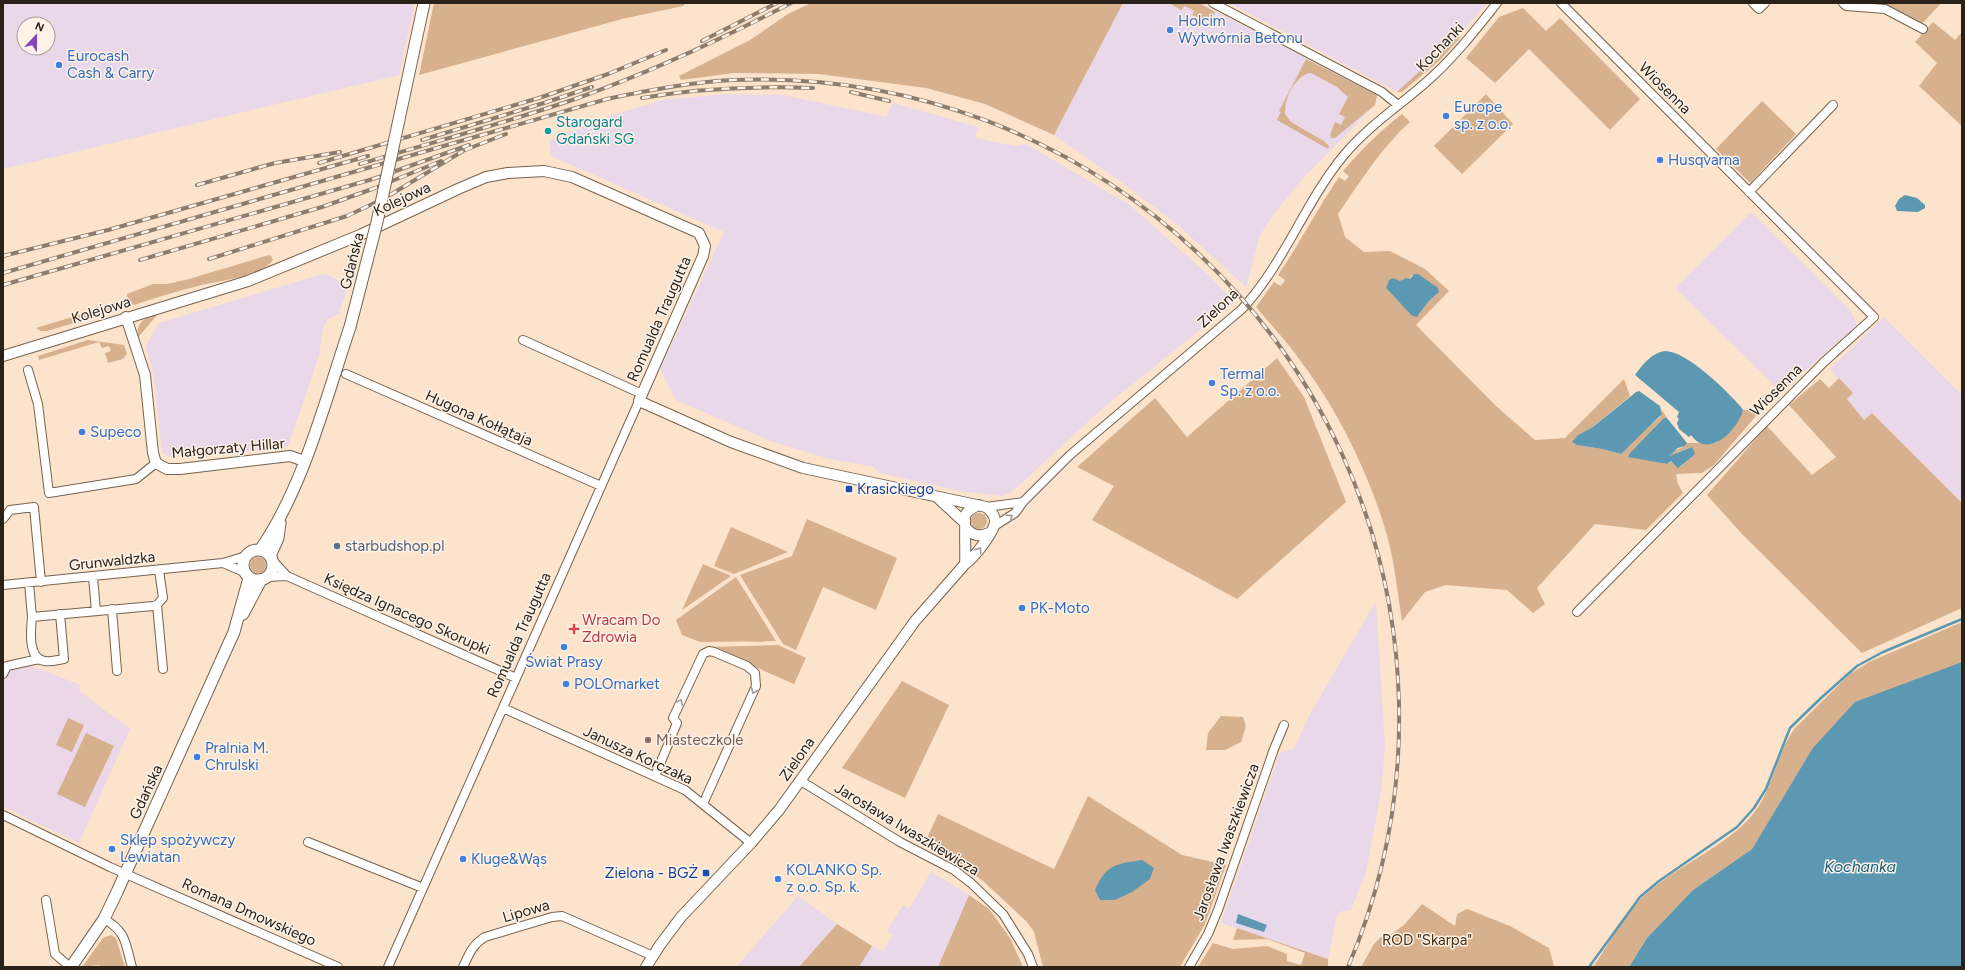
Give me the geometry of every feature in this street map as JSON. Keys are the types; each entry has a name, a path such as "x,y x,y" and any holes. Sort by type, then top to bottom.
{"main road":[{"name":"Gdańska","path":"260,550 281,519 304,461 350,327 377,222 424,3"},
{"name":"Gdańska","path":"271,558 278,538 281,519"},
{"path":"255,550 260,550 271,558 272,569 265,578 255,580 247,575 243,564 246,556 255,550"},
{"name":"Gdańska","path":"238,623 247,575"},
{"name":"Gdańska","path":"70,967 104,919 126,874 238,623 265,578"}],"street":[{"path":"1213,3 1382,92 1398,105"},
{"name":"Kochanki","path":"1398,105 1449,62 1497,3"},
{"name":"Wiosenna","path":"1561,3 1874,317 1824,362 1577,612"},
{"path":"1753,3 1759,9 1765,3"},
{"path":"1843,3 1846,6 1885,9 1923,29"},
{"name":"Zielona","path":"646,967 681,917 751,843 801,781 915,620 965,564 973,558 991,530 1015,513 1023,502 1087,440 1156,380 1221,328 1247,304 1272,268 1325,180 1362,136 1398,105"},
{"path":"1749,192 1833,105"},
{"name":"Kolejowa","path":"3,356 126,317 248,281 360,235 486,177 520,171 544,171 572,177 687,226 698,233 703,239 705,246 703,256"},
{"name":"Romualda Traugutta","path":"388,967 703,256"},
{"name":"Małgorzaty Hillar","path":"126,317 144,375 152,453 156,463 167,469 180,469 290,456 304,461"},
{"name":"Romualda Traugutta","path":"523,340 640,398"},
{"name":"Małgorzaty Hillar","path":"28,370 38,404 49,493 136,479 156,463"},
{"name":"Hugona Kołłątaja","path":"346,374 601,486"},
{"path":"640,398 767,456 803,468 938,498 982,506 992,512 995,520 991,530 981,536 972,534 938,498"},
{"path":"965,564 966,514 971,508 1023,502"},
{"path":"3,519 10,510 34,506 41,582"},
{"name":"Grunwaldzka","path":"3,585 223,563 246,556"},
{"name":"Księdza Ignacego Skorupki","path":"271,558 287,576 516,678"},
{"name":"Grunwaldzka","path":"223,563 247,575"},
{"path":"32,617 157,605 163,598 159,570"},
{"name":"Księdza Ignacego Skorupki","path":"265,578 287,576"},
{"path":"93,577 96,611"},
{"path":"29,583 32,617 32,651 39,659 45,661 64,660 60,614"},
{"path":"157,605 163,669"},
{"path":"112,609 117,671"},
{"path":"655,776 677,723 673,718 703,654 709,651 714,652 747,666 755,673 756,686 703,804"},
{"path":"3,674 7,666 39,659"},
{"name":"Janusza Korczaka","path":"503,708 685,790 751,843"},
{"name":"Jarosława Iwaszkiewicza","path":"1189,967 1208,934 1218,910 1274,749 1284,725"},
{"name":"Jarosława Iwaszkiewicza","path":"801,781 900,842 954,870 971,883 1003,914 1028,954 1033,967"},
{"name":"Romana Dmowskiego","path":"3,815 126,874 338,967"},
{"path":"308,842 423,888"},
{"path":"46,900 55,954 70,967"},
{"name":"Lipowa","path":"463,967 471,950 477,942 485,938 552,917 562,916 653,956"},
{"path":"104,919 116,926 122,932 132,967"}],"shaded area":[{"path":"3,3 415,3 399,75 3,169"},
{"path":"1123,3 1200,3 1377,95 1375,105 1304,177 1276,211 1260,235 1246,287 1180,227 1121,182 1054,135"},
{"path":"1229,3 1487,3 1448,47 1397,92"},
{"path":"727,94 784,95 886,117 893,103 978,127 975,138 1015,146 1026,144 1130,205 1206,273 1235,302 1104,407 1013,491 1002,496 965,492 879,473 874,467 826,458 771,441 676,400 660,369 724,232 551,156 549,141 612,115 662,100"},
{"path":"1751,212 1851,311 1857,325 1781,392 1675,288"},
{"path":"323,274 333,277 344,287 346,292 339,314 328,319 323,328 319,356 288,446 242,452 234,452 234,450 169,457 162,452 154,379 146,346 159,323"},
{"path":"1884,317 1962,395 1962,503 1872,413 1864,420 1847,399 1852,393 1830,369"},
{"path":"1376,601 1385,747 1381,792 1366,872 1351,910 1342,911 1337,915 1328,959 1221,923 1280,752 1294,749 1310,714"},
{"path":"31,666 81,685 79,691 130,729 79,843 3,807 3,683 10,668"},
{"path":"931,872 969,895 938,967 859,967 872,946 883,951 893,935 887,931 903,905 909,909"},
{"path":"798,896 837,924 799,967 737,966"}],"green space":[{"path":"434,3 686,3 683,6 622,19 419,75"},
{"path":"811,3 1123,3 1054,135 985,104 926,88 819,74 734,73 681,80 679,76 750,40 788,14"},
{"path":"1169,3 1199,3 1215,12 1211,23 1192,15 1194,11 1185,6 1181,10"},
{"path":"1876,3 1941,3 1923,23"},
{"path":"1523,8 1546,31 1560,18 1640,99 1610,130 1529,49 1495,83 1466,58 1499,17"},
{"path":"1933,22 1955,40 1962,32 1962,126 1919,86 1937,63 1915,42"},
{"path":"1459,35 1460,38 1440,60 1402,92 1397,92"},
{"path":"1306,59 1377,95 1375,105 1335,138 1331,138 1330,135 1335,122 1341,125 1345,117 1339,114 1348,97 1337,87 1311,73 1300,78 1295,83 1286,102 1285,114 1291,122 1325,142 1329,146 1328,149 1277,120 1281,112 1279,111"},
{"path":"1486,94 1513,124 1462,174 1434,146"},
{"path":"1762,101 1796,134 1750,183 1716,149"},
{"path":"1402,114 1410,122 1380,154 1338,214 1345,237 1364,252 1390,251 1425,269 1449,291 1416,325 1496,406 1535,440 1565,438 1624,379 1630,396 1593,427 1578,435 1577,445 1621,454 1631,442 1660,417 1662,410 1667,418 1630,453 1633,457 1667,464 1671,461 1680,467 1690,458 1692,447 1678,452 1671,457 1669,456 1673,452 1683,447 1687,443 1716,443 1728,433 1743,410 1761,410 1714,465 1702,473 1676,474 1678,484 1683,493 1646,530 1595,524 1537,588 1545,604 1533,613 1507,590 1446,585 1425,592 1402,621 1389,543 1374,496 1354,449 1316,383 1291,348 1256,307 1274,282 1281,286 1285,280 1278,275 1339,177 1345,181 1349,176 1343,171 1371,141","holes":["1411,275 1437,294 1429,301 1419,315 1411,315 1386,288 1389,280 1393,278 1400,282 1404,279 1410,279"]},
{"path":"269,255 273,260 267,266 259,271 238,278 190,288 134,305 128,300 127,294 153,284 167,284 189,279"},
{"path":"112,302 117,306 114,311 47,331 41,331 36,328 112,305"},
{"path":"158,314 138,337 138,327 142,321"},
{"path":"88,340 124,345 127,354 123,359 108,363 105,353 111,351 109,346 102,348 99,342 39,360 38,356"},
{"path":"1277,358 1304,397 1346,502 1237,599 1092,520 1114,486 1077,467 1155,398 1187,437"},
{"path":"1839,378 1853,393 1847,399 1864,420 1872,413 1962,503 1962,608 1862,653 1742,534 1707,495 1767,426 1812,475 1836,457 1789,405 1820,379 1829,388"},
{"path":"976,513 982,513 987,518 985,527 982,529 976,529 971,524 971,518"},
{"path":"807,519 897,558 876,610 823,587 796,650 783,644 740,575 792,556"},
{"path":"731,527 788,552 734,574 714,566"},
{"path":"258,557 265,562 266,565 261,572 258,573 251,568 250,565 255,558"},
{"path":"703,564 731,576 682,610"},
{"path":"736,577 776,641 700,642 682,635 676,620"},
{"path":"1962,622 1962,662 1931,675 1812,749 1752,849 1693,890 1647,938 1629,967 1593,967 1629,912 1644,896 1669,876 1723,841 1747,821 1763,799 1782,751 1795,728 1850,674 1869,662"},
{"path":"778,645 806,658 794,684 710,647"},
{"path":"902,681 949,705 905,798 842,768"},
{"path":"1221,716 1243,717 1246,726 1241,742 1225,750 1206,750 1208,733"},
{"path":"68,718 84,725 72,752 56,745"},
{"path":"86,733 114,746 85,807 57,794"},
{"path":"1088,796 1182,855 1226,865 1205,924 1180,967 1043,967 1034,932 1027,922 983,881 955,861 924,845 938,814 1054,869"},
{"path":"969,895 989,909 1010,938 1023,967 938,967"},
{"name":"ROD \"Skarpa\"","path":"1422,904 1455,926 1457,914 1467,909 1510,926 1549,948 1554,966 1361,967 1374,944 1381,937 1389,936 1404,925"},
{"path":"837,924 872,946 859,967 799,967"},
{"path":"1237,928 1328,959 1328,967 1198,967 1213,943 1233,949 1267,946 1287,954 1287,961 1301,965 1305,953 1267,939 1233,940"},
{"path":"111,935 116,938 125,967 101,967 99,965 82,967 103,938"}],"water":[{"path":"1905,195 1917,198 1925,205 1925,208 1918,212 1897,211 1895,206 1899,199"},
{"path":"1414,274 1418,274 1438,288 1439,292 1429,301 1417,317 1411,315 1386,288 1389,280 1393,278 1400,281 1406,278 1410,279"},
{"path":"1664,351 1673,352 1694,364 1716,382 1743,410 1735,426 1722,439 1714,443 1706,444 1698,442 1691,435 1689,437 1679,429 1677,423 1679,419 1677,417 1679,412 1635,375 1651,357"},
{"path":"1639,391 1660,406 1662,414 1621,454 1577,445 1572,442 1578,435 1593,427"},
{"path":"1664,418 1667,418 1687,443 1685,446 1678,448 1669,456 1692,447 1695,453 1693,456 1678,468 1671,461 1667,464 1628,457 1630,453"},
{"name":"Kochanka","path":"1962,662 1962,967 1629,967 1647,938 1693,890 1752,849 1812,749 1855,702"},
{"path":"1142,860 1154,868 1150,879 1132,892 1115,900 1100,900 1095,890 1103,875 1112,867"},
{"path":"1238,914 1267,925 1264,932 1236,923"}],"waterway":[{"name":"Kochanka","path":"1589,967 1640,897 1659,881 1737,827 1754,808 1766,789 1790,728 1821,698 1857,666 1883,652 1962,619"}],"railway":[{"path":"702,41 777,3"},
{"path":"360,164 524,116 605,88 686,54 791,3"},
{"path":"319,163 542,97 608,74 666,50"},
{"path":"3,273 607,99 670,87 717,81 733,80 864,88 987,121 1099,177 1197,252 1279,346 1342,454 1383,574 1399,704 1397,772 1388,838 1380,871 1361,935 1348,967"},
{"path":"422,140 592,87"},
{"path":"642,98 727,88 813,88"},
{"path":"851,92 889,101"},
{"path":"465,150 506,134"},
{"path":"3,285 373,179 469,145"},
{"path":"209,259 347,216 385,198 463,151"},
{"path":"197,185 275,163 340,152"},
{"path":"3,256 108,230 368,156"},
{"path":"140,260 322,207 375,188 441,161"}],"place":[{"name":"Holcim Wytwórnia Betonu","path":"1170,30"},
{"name":"Eurocash Cash & Carry","path":"59,65"},
{"name":"Europe sp. z o.o.","path":"1446,116"},
{"name":"Starogard Gdański SG","path":"548,131"},
{"name":"Husqvarna","path":"1660,160"},
{"name":"Termal Sp. z o.o.","path":"1212,383"},
{"name":"Supeco","path":"82,432"},
{"name":"Krasickiego","path":"849,489"},
{"name":"starbudshop.pl","path":"337,546"},
{"name":"PK-Moto","path":"1022,608"},
{"name":"Wracam Do Zdrowia","path":"574,629"},
{"name":"Świat Prasy","path":"564,647"},
{"name":"POLOmarket","path":"566,684"},
{"name":"Miasteczkole","path":"648,740"},
{"name":"Pralnia M. Chrulski","path":"197,757"},
{"name":"Sklep spożywczy Lewiatan","path":"112,849"},
{"name":"Kluge&Wąs","path":"463,859"},
{"name":"Zielona - BGŻ","path":"706,873"},
{"name":"KOLANKO Sp. z o.o. Sp. k.","path":"778,879"}]}
